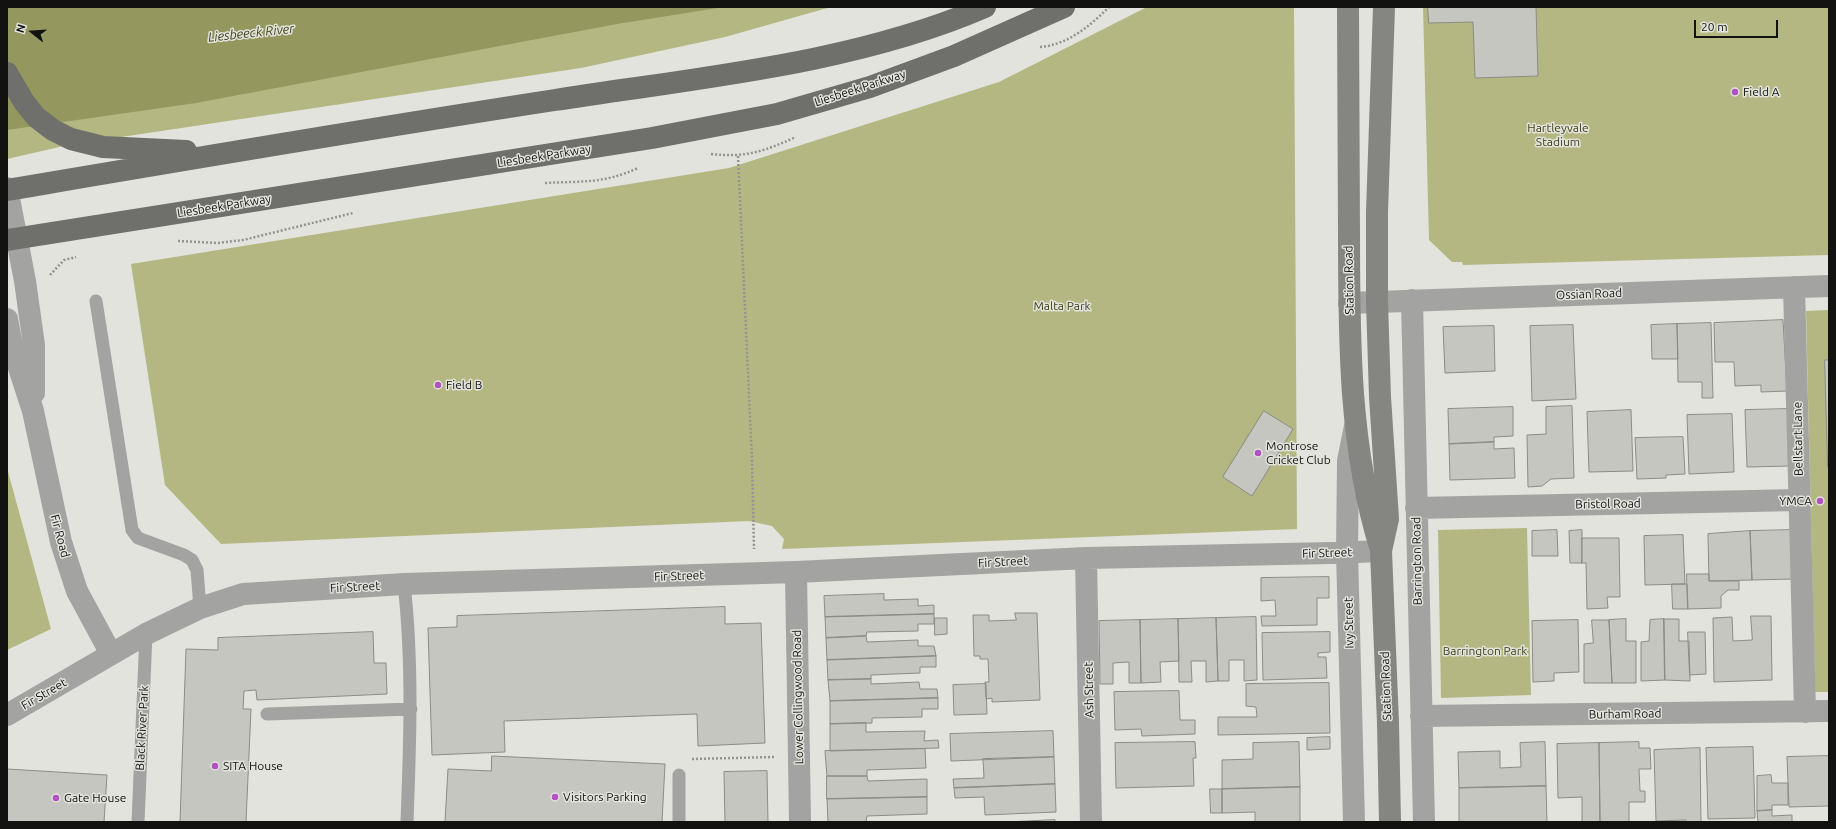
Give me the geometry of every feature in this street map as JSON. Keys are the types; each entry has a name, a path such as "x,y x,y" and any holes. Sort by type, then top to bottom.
{"main road":[{"path":"7,189 221,153 806,60 903,36 984,7"},
{"name":"Liesbeek Parkway","path":"12,239 652,138 777,114 870,87 947,58 1064,7"},
{"name":"Station Road","path":"1348,7 1349,303 1356,425 1371,519 1381,551"},
{"name":"Station Road","path":"1384,7 1377,212 1377,302 1380,397 1388,519 1381,551 1388,723 1390,822"},
{"path":"7,73 24,102 36,117 53,130 71,139 103,147 123,146 221,153"}],"street":[{"name":"Fir Road","path":"7,189 12,239 34,345 33,410"},
{"name":"Ossian Road","path":"1349,303 1829,286"},
{"name":"Bellstart Lane","path":"1794,287 1805,712"},
{"name":"Barrington Road","path":"1412,300 1424,822"},
{"name":"Fir Road","path":"7,320 12,346 33,410 60,542 78,591 111,654"},
{"name":"Ivy Street","path":"1354,822 1347,552 1348,462 1356,425"},
{"name":"Bristol Road","path":"1416,508 1799,500"},
{"name":"Fir Street","path":"7,715 146,634 200,608 243,594 404,584 796,572 1086,558 1381,551"},
{"name":"Ash Street","path":"1086,558 1092,822"},
{"name":"Lower Collingwood Road","path":"796,572 800,822"},
{"name":"Burham Road","path":"1421,716 1829,711"}],"lane":[{"path":"96,301 132,530 138,538 184,555 192,560 197,570 200,608"},
{"path":"404,584 407,612 411,709 407,822"},
{"name":"Black River Park","path":"138,822 146,634"},
{"path":"268,714 411,709"},
{"path":"679,775 679,822"}],"path":[{"path":"703,153 738,156 752,452 755,573"},
{"path":"543,183 602,180 620,176 642,166"},
{"path":"174,241 218,243 243,240 359,212"},
{"path":"50,275 64,260 78,256"},
{"path":"679,775 693,758 799,757"}],"green space":[{"path":"7,7 831,7 725,37 581,68 68,145 7,159"},
{"name":"Malta Park","path":"1147,7 1294,7 1297,529 782,549 784,539 772,526 749,521 221,544 165,485 131,264 729,168 999,82"},
{"name":"Hartleyvale Stadium","path":"1423,7 1829,7 1829,255 1463,265 1462,262 1452,262 1429,240"},
{"name":"YMCA","path":"1829,310 1829,692 1815,692 1806,311"},
{"path":"7,468 51,629 7,650"},
{"name":"Barrington Park","path":"1527,528 1531,695 1441,698 1438,530"}],"water":[{"name":"Liesbeeck River","path":"7,7 724,7 617,24 196,103 7,130"}],"building":[{"path":"1428,7 1536,7 1538,76 1475,78 1473,22 1429,23"},
{"path":"1783,320 1787,391 1761,392 1761,385 1735,386 1734,362 1715,362 1714,323"},
{"path":"1711,323 1713,398 1702,398 1702,382 1678,382 1677,324"},
{"path":"1677,324 1678,359 1652,359 1651,325"},
{"path":"1573,325 1576,399 1532,401 1530,326"},
{"path":"1494,326 1495,371 1445,373 1443,327"},
{"path":"1825,360 1829,360 1829,467 1828,467"},
{"path":"1572,406 1574,478 1551,479 1542,486 1528,487 1527,435 1546,434 1546,407"},
{"path":"1513,407 1513,436 1494,437 1494,442 1449,444 1448,409"},
{"path":"1788,409 1790,466 1747,467 1745,410"},
{"path":"1631,410 1633,471 1589,472 1587,412"},
{"name":"Montrose Cricket Club","path":"1264,411 1293,429 1252,496 1223,477"},
{"path":"1732,414 1734,472 1689,474 1687,415"},
{"path":"1683,437 1685,474 1666,475 1666,478 1637,479 1635,438"},
{"path":"1494,442 1494,449 1514,448 1515,478 1450,480 1449,444"},
{"path":"1557,530 1558,556 1532,556 1532,531"},
{"path":"1582,530 1582,563 1570,563 1569,531"},
{"path":"1792,530 1793,579 1752,580 1750,531"},
{"path":"1750,531 1752,580 1709,581 1708,534"},
{"path":"1683,535 1685,584 1645,585 1644,536"},
{"path":"1582,538 1619,538 1620,597 1607,597 1608,608 1587,609 1586,563 1582,563"},
{"path":"1687,574 1709,574 1709,581 1739,581 1739,590 1728,590 1721,596 1721,608 1688,609"},
{"path":"1329,577 1329,598 1317,598 1317,625 1262,626 1261,616 1276,616 1275,600 1261,601 1261,578"},
{"path":"1672,584 1687,584 1688,609 1673,609"},
{"path":"884,594 884,600 918,599 918,606 934,605 934,614 825,617 824,596"},
{"path":"725,607 725,624 761,623 765,743 698,746 697,714 504,721 505,752 432,755 428,628 457,627 457,616"},
{"path":"1015,613 1037,613 1040,700 992,702 992,698 986,699 985,682 989,682 988,659 980,659 980,656 974,656 973,615 989,615 989,621 1016,620"},
{"path":"934,614 934,624 918,624 918,631 867,632 866,636 826,638 825,617"},
{"path":"1751,616 1771,616 1772,680 1714,682 1713,618 1732,617 1733,641 1752,640"},
{"path":"1256,617 1257,680 1244,681 1244,660 1229,660 1229,681 1218,681 1216,618"},
{"path":"935,618 947,618 947,634 935,635"},
{"path":"1216,618 1218,681 1206,682 1206,661 1191,661 1192,682 1179,682 1178,619"},
{"path":"1178,619 1179,661 1160,662 1161,682 1141,683 1140,620"},
{"path":"1626,619 1626,641 1636,641 1636,683 1612,683 1609,620"},
{"path":"1664,619 1679,619 1679,641 1689,641 1690,681 1665,680"},
{"path":"1664,619 1665,680 1641,681 1641,642 1649,641 1650,620"},
{"path":"1140,620 1141,683 1129,683 1129,662 1113,663 1113,684 1100,684 1099,621"},
{"path":"1578,620 1579,672 1554,673 1554,681 1533,682 1532,621"},
{"path":"1592,620 1609,620 1612,683 1584,683 1584,644 1593,643"},
{"name":"SITA House","path":"373,632 374,663 386,663 387,694 257,700 256,690 244,691 243,709 251,709 246,822 180,822 186,649 218,650 218,638"},
{"path":"1330,632 1330,652 1318,653 1318,657 1326,657 1327,678 1263,680 1262,633"},
{"path":"1688,632 1705,632 1706,674 1690,675"},
{"path":"866,636 867,642 918,640 918,646 934,646 936,656 827,660 826,638"},
{"path":"936,656 936,667 920,667 920,673 871,675 871,679 828,680 827,660"},
{"path":"871,679 871,684 919,682 920,689 937,689 938,698 830,701 828,680"},
{"path":"1329,683 1330,733 1218,735 1218,717 1257,717 1256,707 1246,706 1246,684"},
{"path":"986,684 987,714 954,715 953,685"},
{"path":"1179,691 1180,720 1195,720 1195,734 1142,736 1141,729 1115,730 1114,692"},
{"path":"938,698 938,709 922,709 922,717 872,718 872,723 830,724 830,701"},
{"path":"866,723 866,732 925,731 924,741 938,740 939,748 830,751 830,724"},
{"path":"1053,731 1054,757 951,761 950,734"},
{"path":"1330,737 1330,749 1307,750 1307,738"},
{"path":"1195,742 1196,758 1193,758 1194,786 1116,788 1115,743"},
{"path":"1299,742 1300,787 1222,789 1222,760 1253,759 1253,743"},
{"path":"1545,742 1546,786 1459,788 1458,752 1500,751 1500,768 1521,767 1520,743"},
{"path":"1639,742 1639,748 1650,748 1651,769 1639,769 1640,791 1645,791 1645,802 1629,802 1629,822 1600,822 1599,743"},
{"path":"1599,743 1600,822 1582,822 1582,797 1558,798 1557,744"},
{"path":"1753,747 1755,818 1708,819 1706,748"},
{"path":"1700,748 1701,822 1686,822 1686,820 1656,821 1654,750"},
{"path":"925,749 926,768 867,770 867,776 827,776 825,751"},
{"name":"Visitors Parking","path":"492,756 665,764 662,822 445,822 448,769 491,771"},
{"path":"1829,756 1829,806 1789,807 1787,757"},
{"path":"1054,757 1055,784 954,788 953,779 984,778 983,759"},
{"name":"Gate House","path":"7,769 107,775 104,822 7,822"},
{"path":"767,771 768,822 725,822 724,772"},
{"path":"1771,775 1772,783 1788,783 1788,805 1772,805 1772,810 1757,811 1757,776"},
{"path":"827,776 867,776 868,781 927,779 927,797 827,799"},
{"path":"1055,784 1056,812 985,815 984,797 955,798 954,788"},
{"path":"1546,786 1547,822 1459,822 1459,788"},
{"path":"1300,787 1300,822 1255,822 1255,812 1222,813 1222,789"},
{"path":"1210,789 1222,789 1222,813 1211,813"},
{"path":"927,797 927,814 867,816 866,822 828,822 827,799"},
{"path":"1772,810 1772,816 1792,815 1792,822 1758,822 1757,811"},
{"path":"1055,820 1055,822 1007,822"}],"place":[{"name":"Field A","path":"1735,92"},
{"name":"Field B","path":"438,385"},
{"name":"Montrose Cricket Club","path":"1258,453"},
{"name":"YMCA","path":"1820,501"},
{"name":"SITA House","path":"215,766"},
{"name":"Visitors Parking","path":"555,797"},
{"name":"Gate House","path":"56,798"}]}
